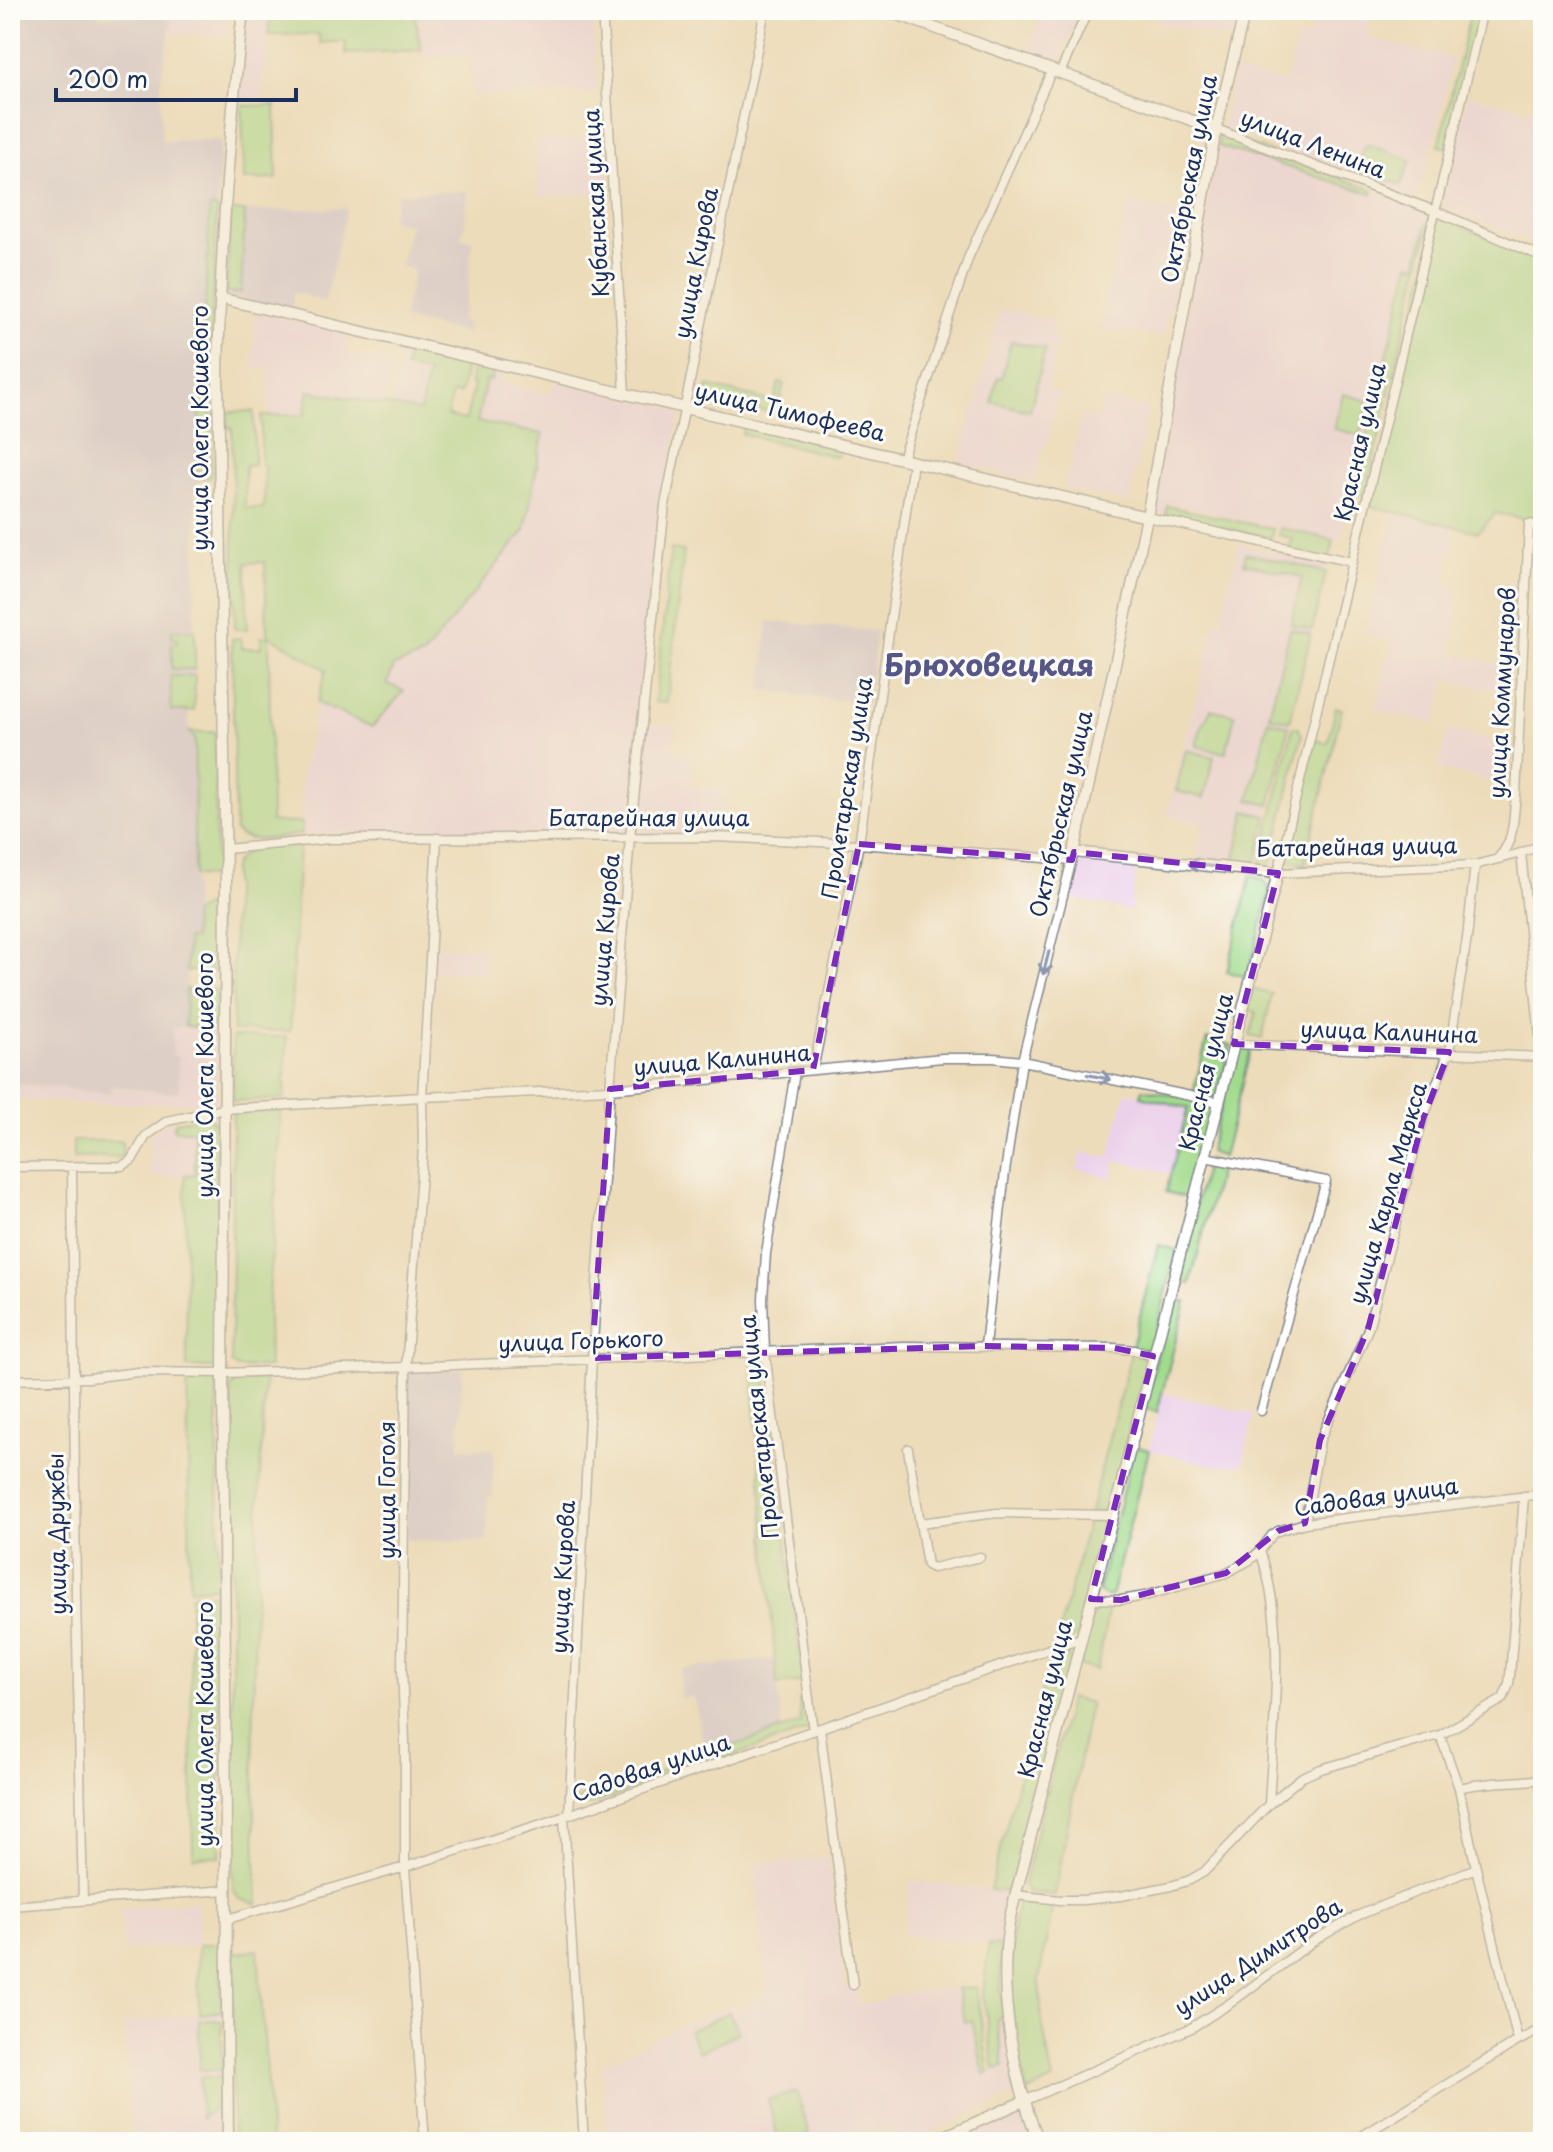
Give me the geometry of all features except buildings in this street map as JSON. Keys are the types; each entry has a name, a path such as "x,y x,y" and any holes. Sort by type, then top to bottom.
{"street":[{"name":"улица Олега Кошевого","path":"228,2142 223,1373 226,849 218,401 219,298 231,119 243,10"},
{"name":"Кубанская улица","path":"602,10 625,394"},
{"name":"улица Кирова","path":"584,2142 567,1816 592,1358 630,837 665,505 765,10"},
{"name":"улица Ленина","path":"885,10 1435,211 1543,257"},
{"name":"Пролетарская улица","path":"813,1070 859,844 907,460 969,256 1088,10"},
{"name":"Октябрьская улица","path":"985,1346 1005,1172 1022,1061 1073,856 1147,517 1216,129 1245,10"},
{"name":"Красная улица","path":"1039,2142 1024,2101 1005,1981 1006,1943 1015,1895 1278,873 1483,10"},
{"name":"улица Тимофеева","path":"219,298 1147,517 1352,562"},
{"name":"улица Коммунаров","path":"1497,859 1512,836 1516,795 1529,524 1543,527"},
{"name":"Батарейная улица","path":"226,849 315,839 737,837 1073,856 1278,873 1475,865 1543,844"},
{"name":"улица Гоголя","path":"425,2142 405,1867 402,1668 406,1367 423,1148 422,1097 437,838"},
{"path":"1521,853 1543,1057"},
{"name":"улица Карла Маркса","path":"1305,1523 1320,1440 1368,1329 1423,1119 1449,1052 1475,865"},
{"name":"улица Калинина","path":"1234,1044 1543,1057"},
{"name":"улица Калинина","path":"10,1167 126,1165 146,1136 167,1121 224,1109 610,1089 961,1057 1022,1061 1219,1102"},
{"name":"Пролетарская улица","path":"795,1072 765,1265 765,1352 853,1985"},
{"path":"1205,1157 1326,1181 1261,1411"},
{"name":"улица Дружбы","path":"72,1167 83,1900"},
{"path":"1543,1299 1537,1339 1543,1363"},
{"name":"улица Горького","path":"10,1380 138,1372 223,1373 406,1367 904,1346 1126,1349 1153,1356"},
{"path":"908,1449 925,1561 933,1568 980,1557"},
{"name":"Садовая улица","path":"1091,1599 1132,1599 1226,1573 1260,1551 1278,1531 1305,1523 1543,1494"},
{"path":"1015,1895 1084,1900 1182,1884 1204,1872 1290,1785 1311,1773 1440,1735 1503,1699 1510,1675 1524,1496"},
{"path":"920,1523 997,1513 1113,1515"},
{"path":"1260,1551 1270,1583 1276,1641 1269,1804"},
{"name":"Садовая улица","path":"228,1919 567,1816 1081,1638"},
{"path":"1440,1735 1459,1788 1518,2041"},
{"path":"1459,1788 1472,1784 1543,1779"},
{"name":"улица Димитрова","path":"932,2142 1191,2028 1229,2004 1315,1940 1359,1915 1476,1868"},
{"path":"10,1906 227,1890"},
{"path":"1352,2142 1543,2028"}],"highlighted area":[{"path":"859,844 1072,860 1074,852 1278,873 1234,1044 1449,1052 1423,1119 1368,1329 1320,1440 1305,1523 1278,1531 1226,1573 1121,1600 1091,1599 1153,1356 1114,1348 985,1346 592,1358 610,1089 813,1070"}],"shaded area":[{"path":"10,10 98,10 99,17 173,10 161,81 162,141 221,140 217,208 210,208 196,512 194,711 189,712 189,732 195,738 193,939 187,939 185,1027 172,1028 173,1056 178,1056 179,1091 169,1093 112,1086 110,1094 10,1083"},
{"path":"173,10 231,10 228,37 170,33"},
{"path":"248,10 271,10 261,98 238,98"},
{"path":"414,10 593,10 597,92 473,95 470,55 423,57"},
{"path":"1043,10 1081,10 1060,60 1029,49"},
{"path":"1158,10 1240,10 1233,40 1156,22"},
{"path":"1316,10 1340,10 1371,17 1367,38 1453,58 1428,166 1416,199 1222,127 1235,70 1286,84 1298,37 1310,36"},
{"path":"1468,95 1543,113 1543,247 1442,205"},
{"path":"1220,133 1433,213 1430,223 1427,223 1417,265 1410,264 1340,542 1168,503 1166,515 1153,512"},
{"path":"606,137 609,192 539,196 536,140"},
{"path":"468,191 464,232 461,232 461,238 473,240 461,321 469,323 467,333 403,319 414,270 400,266 410,224 391,219 398,193"},
{"path":"1129,203 1188,216 1164,335 1103,331 1104,308"},
{"path":"347,208 325,302 293,292 293,311 226,296 226,293 241,292 245,211"},
{"path":"1001,309 1052,320 1052,332 1058,342 1047,389 1059,393 1035,481 960,463 972,414 981,397 977,395"},
{"path":"256,311 351,333 347,354 392,363 384,405 309,391 304,415 269,416 269,369 252,368"},
{"path":"403,346 409,347 428,372 420,412 391,406"},
{"path":"494,367 503,369 501,383 551,394 554,381 681,411 662,498 628,833 302,834 301,782 317,703 372,727 404,691 387,684 394,666 424,656 486,379"},
{"path":"1104,399 1149,409 1129,503 1064,488 1082,415 1099,419"},
{"path":"1394,512 1456,527 1444,585 1455,585 1457,617 1452,653 1509,666 1508,694 1446,679 1435,724 1376,710 1386,670 1383,669 1388,663 1393,642 1365,635"},
{"path":"1239,544 1328,565 1256,865 1196,858 1204,824 1167,815 1216,621 1221,622"},
{"path":"768,621 877,631 868,704 762,690"},
{"path":"646,723 676,726 673,753 694,755 691,789 723,788 724,833 635,833"},
{"path":"1448,730 1509,745 1499,784 1438,768"},
{"path":"1076,857 1137,864 1131,911 1067,897"},
{"path":"433,946 486,949 484,974 432,971"},
{"path":"217,1027 217,1103 102,1104 15,1100 16,1090 10,1089 10,1083 110,1094 111,1086 169,1093 178,1056 173,1056 172,1028"},
{"path":"1126,1092 1188,1108 1171,1174 1116,1160 1111,1178 1077,1169 1082,1152 1109,1158"},
{"path":"175,1122 175,1130 194,1130 195,1175 151,1176 150,1134"},
{"path":"462,1369 459,1448 494,1449 493,1496 488,1496 487,1542 406,1540 408,1371"},
{"path":"1162,1393 1254,1414 1242,1465 1217,1466 1149,1450"},
{"path":"775,1659 782,1730 706,1755 693,1696 680,1699 681,1669"},
{"path":"828,1858 844,1985 856,1985 858,2004 878,2002 894,1995 957,1989 965,2022 972,2020 984,2074 1004,2067 997,2018 1004,2017 1018,2093 908,2142 608,2142 602,2062 621,2057 684,2023 733,2005 736,2011 768,1994 755,1865"},
{"path":"910,1881 1008,1892 1001,1946 904,1935"},
{"path":"198,1903 198,1945 124,1950 121,1908"},
{"path":"222,2011 223,2142 133,2142 124,2023"},
{"path":"1021,2106 1035,2142 979,2142 972,2128"}],"green space":[{"path":"271,10 414,10 421,50 346,54 345,41 320,43 319,34 268,35"},
{"path":"1471,10 1480,10 1448,148 1439,146"},
{"path":"275,105 277,179 244,180 242,106"},
{"path":"1220,133 1373,190 1373,194 1218,146"},
{"path":"1366,144 1411,160 1401,185 1357,169"},
{"path":"210,208 217,208 212,304 211,477 197,479"},
{"path":"231,211 245,211 241,292 226,293"},
{"path":"1438,216 1543,261 1543,523 1496,513 1478,532 1370,506"},
{"path":"1427,222 1430,223 1389,395 1378,392 1410,263 1417,265"},
{"path":"1011,341 1045,349 1030,411 992,402 998,377 1002,378"},
{"path":"409,347 467,361 460,394 452,393 447,416 466,420 474,385 470,383 474,363 494,367 491,381 486,380 477,422 543,434 525,530 423,656 394,666 387,684 404,691 372,727 317,703 326,670 269,637 271,822 302,823 302,834 257,840 241,836 235,831 232,639 241,638 242,648 261,648 261,637 268,637 269,634 265,562 246,563 247,629 235,629 232,428 227,427 227,412 254,411 254,465 245,466 245,508 264,508 261,416 304,415 309,391 420,411 428,373 405,368"},
{"path":"779,382 784,383 777,414 705,396 708,386 774,402"},
{"path":"1343,394 1369,401 1360,435 1334,429"},
{"path":"1377,397 1388,400 1365,496 1352,493"},
{"path":"744,425 840,448 838,457 742,434"},
{"path":"1167,506 1273,529 1271,538 1166,515"},
{"path":"1280,528 1334,540 1328,565 1288,555 1292,538 1279,535"},
{"path":"671,549 684,551 667,703 655,702"},
{"path":"1246,553 1326,572 1312,630 1291,625 1302,577 1244,563"},
{"path":"1290,629 1311,634 1290,721 1269,716"},
{"path":"172,630 195,630 195,669 172,669 172,644 177,643 177,639 172,638"},
{"path":"171,676 195,676 194,711 171,711"},
{"path":"1336,707 1342,709 1305,865 1290,861 1288,856 1315,740 1328,743"},
{"path":"1211,709 1235,715 1226,753 1196,746"},
{"path":"1268,720 1289,726 1270,805 1249,800"},
{"path":"1293,727 1298,728 1302,735 1271,864 1260,866"},
{"path":"189,732 215,732 216,877 194,876 195,738"},
{"path":"1186,750 1214,757 1204,798 1176,791"},
{"path":"1246,811 1267,816 1256,865 1234,862"},
{"path":"299,845 290,1031 233,1031 233,868 237,860 252,850"},
{"path":"1251,875 1265,881 1270,890 1248,977 1227,972"},
{"path":"216,900 217,971 186,971 187,939 193,939 194,913"},
{"path":"186,989 217,990 217,1027 185,1027"},
{"path":"1252,989 1272,994 1262,1039 1250,1036 1256,1012 1247,1010"},
{"path":"233,1037 287,1037 284,1099 233,1101"},
{"path":"1207,1039 1231,1045 1214,1098 1193,1093"},
{"path":"1239,1048 1251,1049 1223,1157 1209,1152"},
{"path":"1143,1089 1215,1104 1208,1134 1202,1136 1186,1197 1166,1192 1188,1108 1141,1096"},
{"path":"281,1110 268,1313 269,1367 237,1368 231,1363 233,1112"},
{"path":"204,1117 217,1125 217,1368 187,1367 185,1175 195,1174 194,1130 174,1130 175,1122"},
{"path":"73,1141 122,1141 123,1157 73,1158"},
{"path":"1207,1160 1220,1167 1190,1284 1176,1281"},
{"path":"1158,1245 1177,1250 1151,1351 1132,1347"},
{"path":"1172,1298 1186,1302 1157,1412 1144,1408"},
{"path":"1131,1353 1148,1361 1110,1512 1090,1512"},
{"path":"751,1357 763,1357 804,1682 777,1685"},
{"path":"187,1378 217,1379 219,1586 190,1589"},
{"path":"265,1379 254,1642 258,1904 239,1899 233,1890 231,1387 242,1380"},
{"path":"1134,1446 1149,1450 1111,1596 1105,1596 1098,1591"},
{"path":"1089,1518 1108,1520 1078,1636 1056,1644"},
{"path":"219,1593 220,1856 193,1857 190,1595"},
{"path":"1102,1606 1109,1607 1097,1670 1079,1665 1093,1612"},
{"path":"1063,1654 1071,1661 1012,1889 1008,1892 990,1890 1051,1655"},
{"path":"1070,1698 1090,1703 1055,1895 1028,1892 1023,1885"},
{"path":"806,1699 811,1729 580,1808 576,1799 801,1723 799,1700"},
{"path":"1018,1902 1053,1904 1039,1979 1042,2022 1053,2081 1027,2092 1010,1995 1011,1947"},
{"path":"221,1943 222,2011 199,2014 198,1945"},
{"path":"989,1945 1001,1946 1004,2017 997,2019 1004,2067 994,2069 983,1993"},
{"path":"258,1950 271,2142 233,2142 232,1953"},
{"path":"976,1987 989,2073 984,2074 972,2021 965,2022 957,1989"},
{"path":"729,2012 739,2032 699,2052 689,2031"},
{"path":"199,2020 222,2022 222,2070 200,2070"},
{"path":"200,2077 222,2077 222,2103 201,2118"},
{"path":"797,2092 809,2135 779,2142 768,2100"}],"district":[{"name":"Брюховецкая","path":"989,666"}]}
